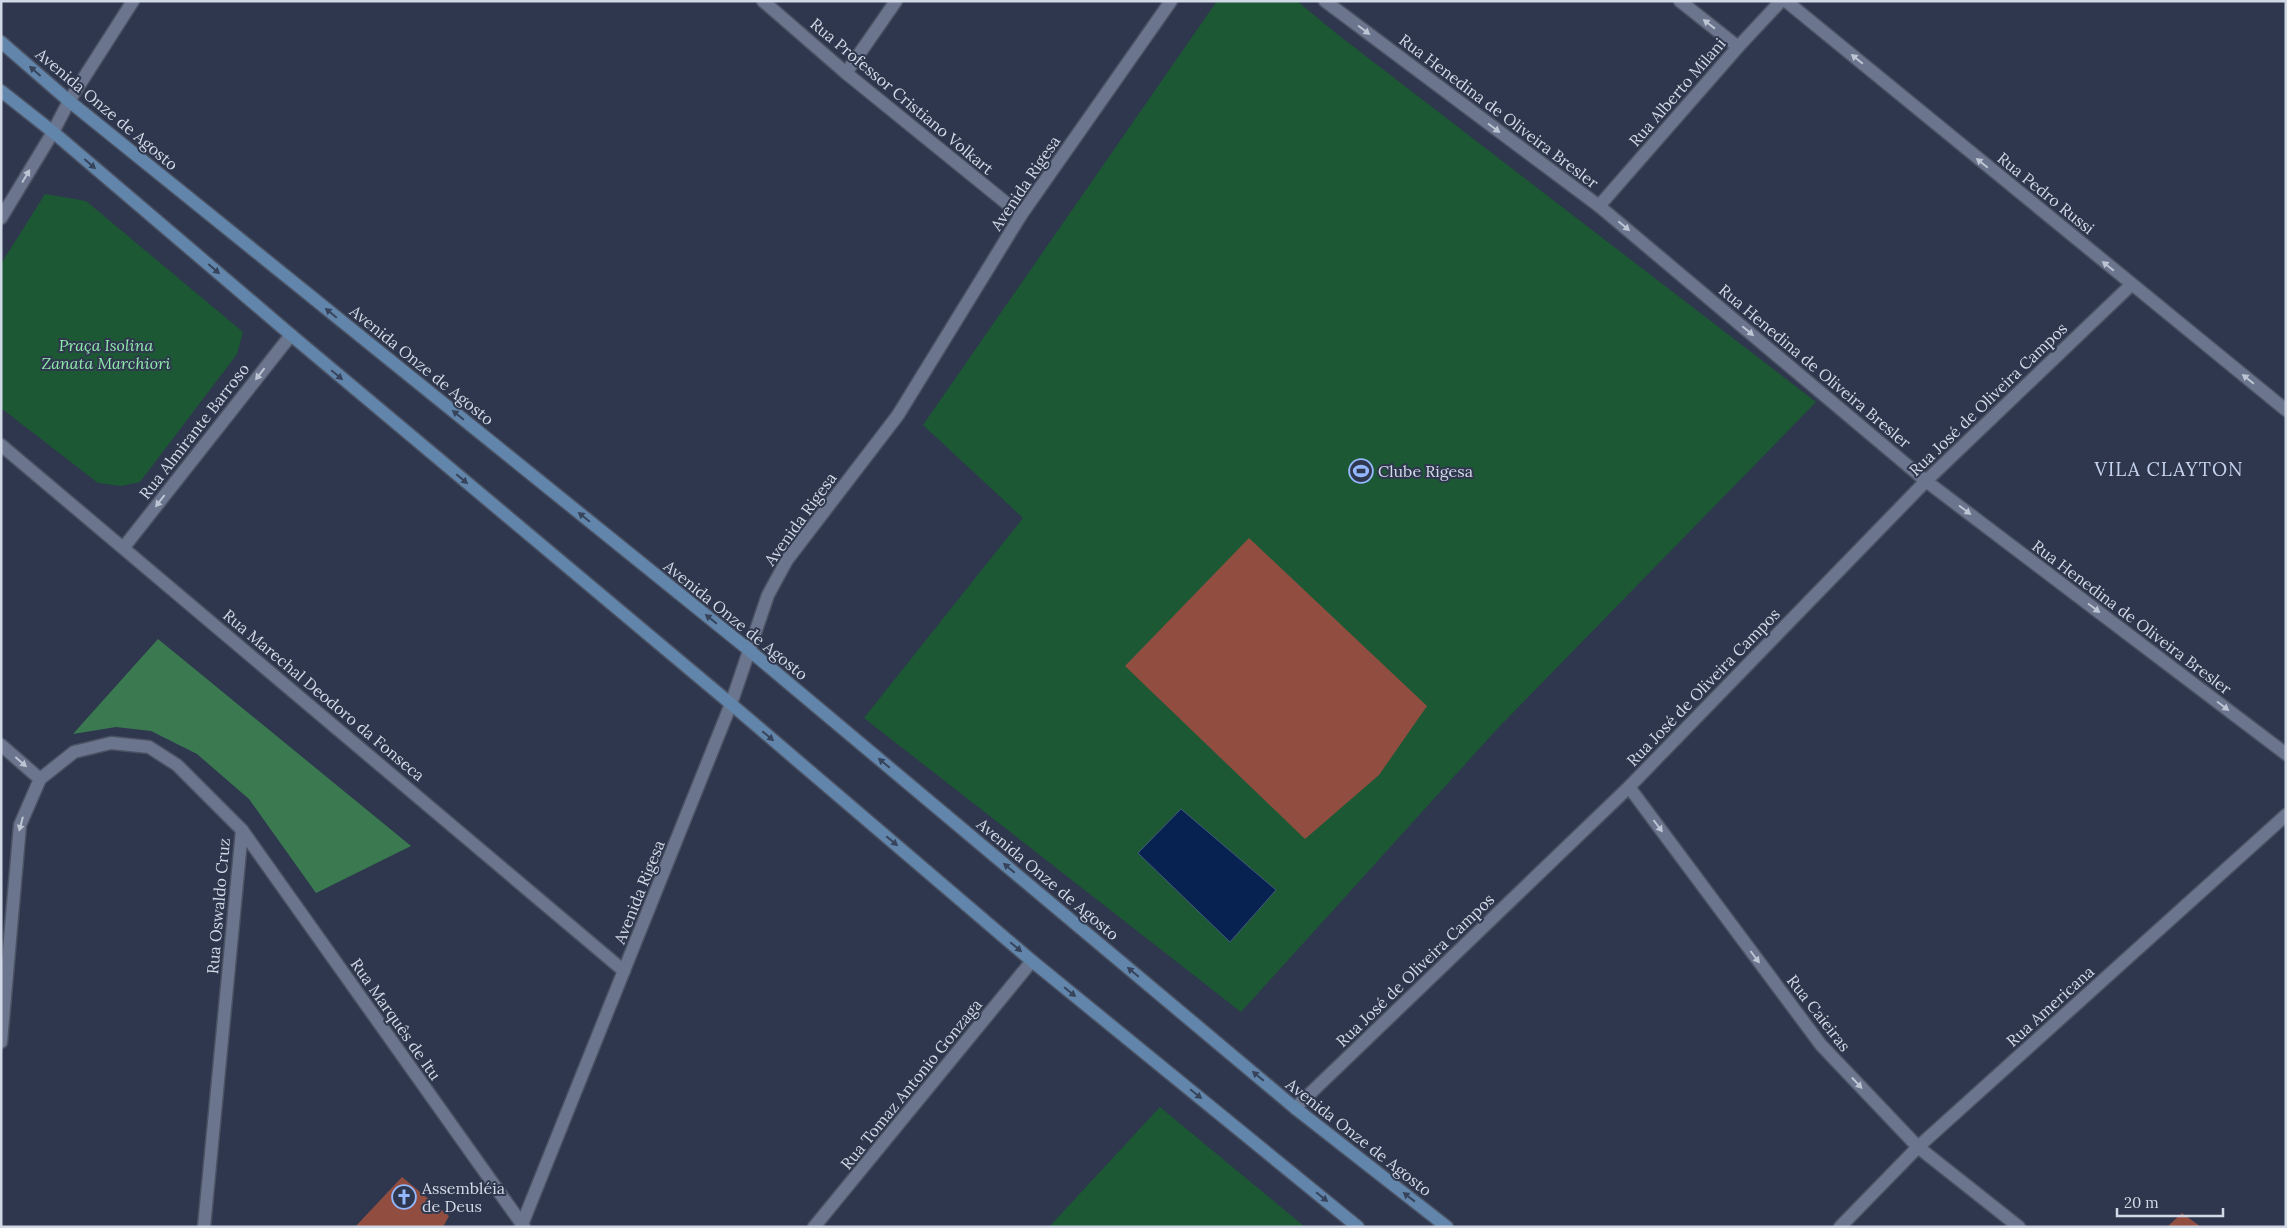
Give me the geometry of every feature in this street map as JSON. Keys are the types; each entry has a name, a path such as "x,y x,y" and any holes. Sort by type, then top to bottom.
{"main road":[{"name":"Avenida Onze de Agosto","path":"1,42 69,100 749,650 1295,1108 1447,1227"},
{"path":"1,90 53,132 290,336 731,704 1032,961 1358,1227"}],"street":[{"path":"1,218 53,132 69,100 133,1"},
{"name":"Rua Professor Cristiano Volkart","path":"763,1 846,73 1021,215"},
{"path":"846,73 896,1"},
{"name":"Avenida Rigesa","path":"523,1226 731,704 768,595 787,560 898,415 1021,215 1172,1"},
{"name":"Rua Henedina de Oliveira Bresler","path":"1325,1 1599,206 1926,481 2286,754"},
{"path":"1680,1 1738,47"},
{"name":"Rua Alberto Milani","path":"1599,206 1738,47 1781,1"},
{"name":"Rua Pedro Russi","path":"1786,1 2286,410"},
{"name":"Rua José de Oliveira Campos","path":"1295,1108 1629,787 1926,481 2131,284"},
{"name":"Rua Almirante Barroso","path":"124,547 290,336"},
{"name":"Rua Marechal Deodoro da Fonseca","path":"1,445 624,971"},
{"name":"Rua Oswaldo Cruz","path":"1,1042 20,825 40,779 74,752 111,743 149,748 177,765 242,830 204,1227"},
{"path":"1,745 40,779"},
{"name":"Rua Caieiras","path":"1629,787 1821,1045 1918,1147 2019,1227"},
{"name":"Rua Americana","path":"1840,1227 1918,1147 2286,815"},
{"name":"Rua Marquês de Itu","path":"242,830 523,1226"},
{"name":"Rua Tomaz Antonio Gonzaga","path":"814,1227 1032,961"}],"green space":[{"name":"Clube Rigesa","path":"1217,1 1297,1 1337,34 1816,402 1497,729 1241,1012 864,718 1023,518 923,425"},
{"name":"Praça Isolina Zanata Marchiori","path":"45,194 86,201 243,332 237,354 140,482 122,486 98,483 1,408 1,264"},
{"path":"158,639 411,846 316,893 249,799 197,754 151,731 116,727 73,734"},
{"path":"1160,1107 1305,1227 1049,1227"}],"water":[{"path":"1181,809 1276,890 1230,942 1138,853"}],"building":[{"path":"1249,538 1427,706 1379,775 1305,839 1125,666"},
{"name":"Assembléia de Deus","path":"402,1177 449,1216 443,1227 355,1227"},
{"path":"2182,1213 2201,1227 2167,1227"}],"place":[{"name":"Clube Rigesa","path":"1361,471"},
{"name":"Assembléia de Deus","path":"404,1197"}],"district":[{"name":"VILA CLAYTON","path":"2169,469"}]}
